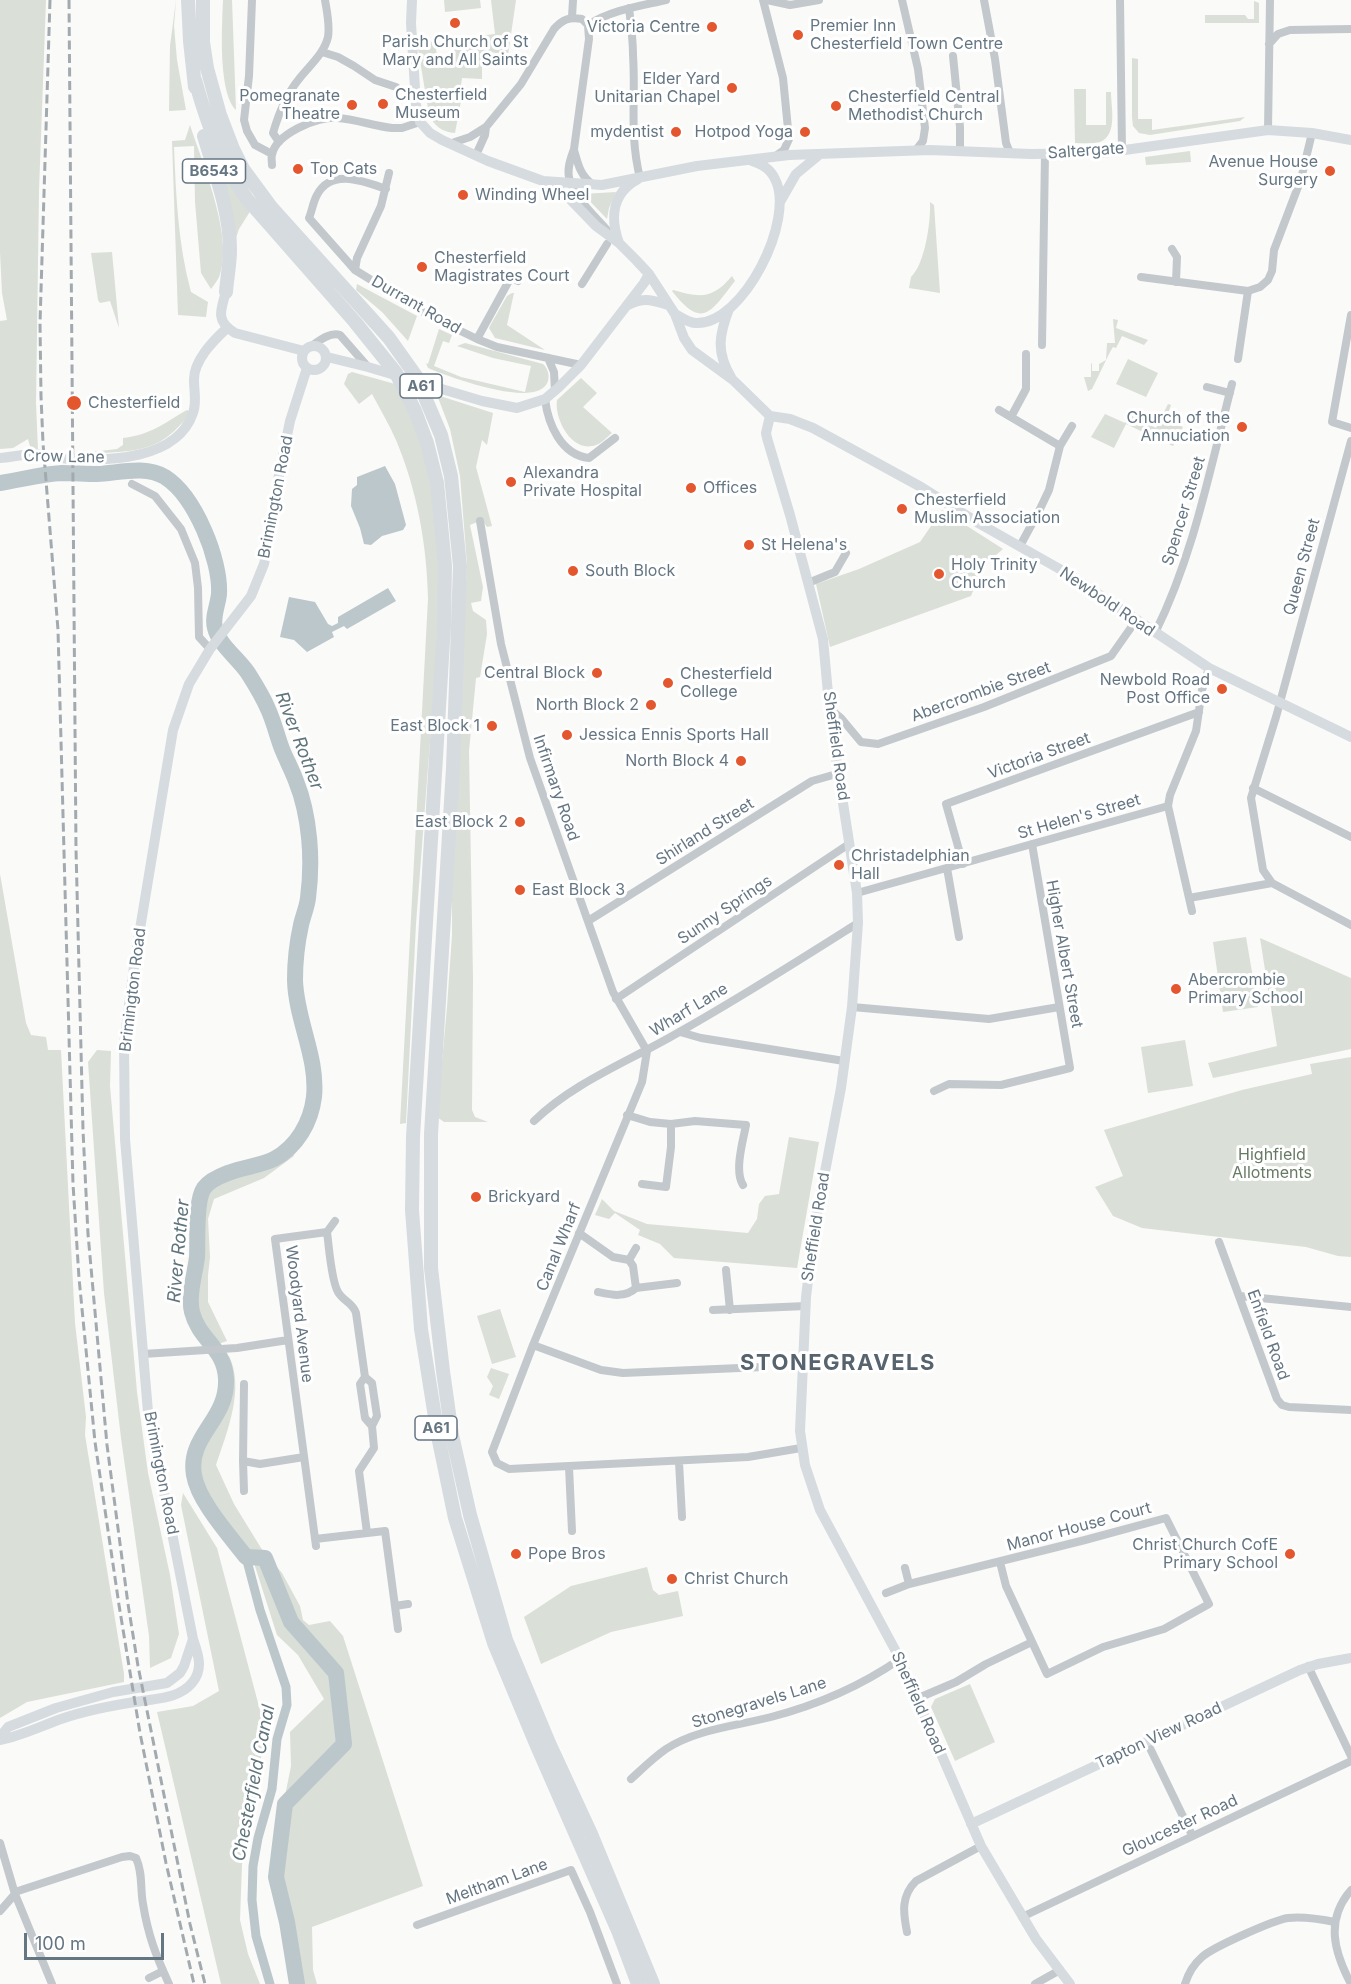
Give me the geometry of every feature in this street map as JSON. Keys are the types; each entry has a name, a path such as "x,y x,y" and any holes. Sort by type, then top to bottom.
{"highway":[{"name":"A61","path":"188,0 189,33 195,80 216,146 247,199 355,322 396,374 415,411 427,443 437,483 445,566 444,625 413,1137 412,1210 421,1329 438,1436 455,1518 495,1643 541,1756 619,1933 638,1984"},
{"name":"A61","path":"203,0 203,42 215,97 225,132 243,169 271,207 389,338 416,376 441,435 451,476 460,566 458,638 453,768 431,1145 431,1268 443,1371 452,1435 470,1515 506,1640 549,1743 596,1844 652,1984"},
{"path":"203,26 210,0"},
{"name":"B6543","path":"195,80 198,110 221,193 228,228 230,250 226,292"}],"main road":[{"path":"412,0 411,23 416,105 420,122 430,133 476,155 543,181 567,196 649,274 672,309 684,338 692,350 733,380 770,416"},
{"name":"Saltergate","path":"543,181 595,186 697,166 777,155 916,150 1045,154 1102,153 1268,130 1312,133 1351,140"},
{"path":"779,203 796,174 819,155"},
{"path":"628,305 648,299 672,309 690,322 697,323 716,318 729,309 750,282 768,253 777,228 779,203 775,178 765,166 750,160"},
{"path":"619,243 614,228 614,212 621,194 630,184 640,178"},
{"path":"231,331 322,349 327,357 482,401 517,408 545,399 555,391 581,364 628,305 649,274"},
{"name":"B6543","path":"226,292 221,316 223,324 231,331"},
{"path":"729,309 721,332 721,355 733,380"},
{"name":"Crow Lane","path":"0,458 37,454 88,459 141,455 163,447 185,429 191,418 195,406 196,370 204,351 231,331"},
{"path":"309,348 302,360 307,368 320,369 327,357"},
{"name":"Brimington Road","path":"0,1738 13,1737 69,1717 113,1705 169,1696 184,1690 195,1678 199,1664 148,1412 126,1139 124,1045 135,959 173,730 184,694 210,649 251,596 264,564 288,430 307,368"},
{"name":"Newbold Road","path":"770,416 790,419 813,428 921,487 980,524 1065,572 1209,668 1351,737"},
{"name":"Sheffield Road","path":"770,416 766,432 767,438 823,639 829,708 857,894 858,923 852,1007 841,1088 815,1224 806,1306 802,1365 801,1448 820,1510 900,1659 981,1846 1036,1939 1070,1984"},
{"name":"Brimington Road","path":"0,1738 8,1727 24,1719 77,1701 167,1683 180,1673 193,1639"},
{"name":"Tapton View Road","path":"971,1824 1308,1666 1351,1658"}],"street":[{"path":"252,0 249,76 244,120 255,145 272,154"},
{"path":"279,142 273,133 278,114 287,96 322,52 328,39 325,0"},
{"path":"572,17 573,0"},
{"path":"588,25 600,18 629,8 666,0"},
{"path":"777,155 784,150 789,139 783,78 765,0 790,5 819,0"},
{"path":"902,0 918,69 925,128 923,141 916,150"},
{"path":"984,0 995,59 1006,143 1010,153"},
{"path":"1120,0 1122,149"},
{"path":"1268,130 1270,0"},
{"path":"629,8 634,57 632,125 634,156 640,178"},
{"path":"452,143 470,137 486,127 521,84 554,28 561,21 572,17 582,19 588,25 589,39 574,149 568,174 581,199 619,243"},
{"path":"1269,44 1278,34 1290,30 1351,29"},
{"path":"322,52 338,57 375,80 396,87"},
{"path":"953,56 960,150"},
{"path":"272,165 272,154 279,142 306,124 336,117 392,128 402,128 420,122"},
{"path":"476,155 486,127"},
{"path":"1141,277 1248,291 1260,287 1268,280 1272,271 1274,250 1300,179 1312,133"},
{"path":"574,149 582,173 595,186"},
{"path":"1042,345 1045,154"},
{"path":"355,270 357,258 381,206 389,173"},
{"name":"Durrant Road","path":"386,189 364,181 343,178 330,181 317,194 309,218 355,270 428,315 497,347 581,364"},
{"path":"582,284 607,244"},
{"path":"1172,249 1177,257 1176,282"},
{"path":"477,339 511,277 518,281"},
{"path":"1238,359 1248,291"},
{"path":"1351,315 1332,422 1351,428"},
{"path":"309,348 335,333 340,335 368,367"},
{"path":"1011,417 1026,389 1026,354"},
{"path":"548,358 554,372 555,391"},
{"name":"Spencer Street","path":"1155,633 1189,549 1231,389 1207,387"},
{"path":"545,399 546,412 561,441 567,450 579,457 589,458 615,438"},
{"path":"999,410 1060,446"},
{"path":"1020,546 1041,510 1049,490 1060,446 1071,426"},
{"name":"Queen Street","path":"1253,788 1276,717 1351,441"},
{"path":"132,484 155,496 181,529 195,563 199,637 210,649"},
{"name":"Infirmary Road","path":"480,521 501,644 526,745 616,999 647,1051"},
{"path":"808,583 835,572 846,553"},
{"name":"Abercrombie Street","path":"829,708 841,718 861,742 878,744 984,707 1111,656 1137,619"},
{"path":"1192,911 1168,806 1170,795 1196,731 1202,690 1209,668"},
{"name":"Victoria Street","path":"963,864 946,804 1199,712"},
{"name":"Shirland Street","path":"588,921 812,781 840,773"},
{"path":"1351,837 1253,788 1251,798 1263,870 1272,883 1351,925"},
{"name":"St Helen's Street","path":"857,894 1168,806"},
{"name":"Sunny Springs","path":"616,999 849,844"},
{"name":"Higher Albert Street","path":"934,1091 949,1084 1001,1085 1070,1068 1032,844"},
{"path":"946,868 959,937"},
{"path":"1189,898 1272,883"},
{"name":"Wharf Lane","path":"534,1121 554,1104 617,1065 680,1032 858,923"},
{"path":"852,1007 989,1018 1059,1007"},
{"path":"680,1032 701,1038 844,1061"},
{"name":"Canal Wharf","path":"568,1467 509,1469 497,1463 492,1452 533,1345 642,1082 647,1051"},
{"path":"627,1115 650,1122 671,1124 695,1121 746,1125 739,1170 739,1178 743,1185"},
{"path":"642,1184 666,1188 671,1124"},
{"path":"335,1221 327,1232 336,1287 340,1296 353,1306 356,1313 365,1377 372,1383 377,1416 372,1426 374,1448 361,1466 359,1476 367,1533 385,1531 398,1629"},
{"name":"Woodyard Avenue","path":"327,1232 275,1239 288,1340 315,1542 367,1533"},
{"path":"579,1233 613,1257 629,1260 633,1266 636,1288"},
{"name":"Enfield Road","path":"1219,1242 1277,1399 1282,1405 1289,1407 1351,1410"},
{"path":"629,1260 636,1248"},
{"path":"726,1270 730,1310"},
{"path":"598,1292 625,1295 636,1288 677,1282"},
{"path":"1240,1296 1351,1307"},
{"path":"713,1310 806,1306"},
{"path":"143,1354 228,1349 288,1340"},
{"path":"533,1345 601,1370 623,1373 763,1367"},
{"path":"365,1377 360,1384 361,1393 365,1418 372,1426"},
{"path":"244,1384 244,1491"},
{"path":"572,1531 568,1467 748,1457 801,1448"},
{"path":"243,1461 260,1464 304,1457"},
{"path":"679,1462 682,1517"},
{"name":"Manor House Court","path":"886,1593 909,1584 1166,1518 1209,1604 1164,1629 1103,1647 1047,1674 1006,1586 1000,1562"},
{"path":"905,1568 909,1584"},
{"path":"395,1606 408,1604"},
{"path":"916,1699 956,1682 986,1664 1032,1642"},
{"name":"Stonegravels Lane","path":"631,1779 666,1750 688,1738 824,1700 860,1684 900,1659"},
{"path":"1308,1666 1351,1756"},
{"path":"1147,1742 1192,1836"},
{"name":"Gloucester Road","path":"1022,1917 1351,1761"},
{"path":"0,1844 15,1893 52,1984"},
{"path":"907,1932 903,1903 912,1884 981,1846"},
{"path":"0,1911 15,1893 122,1857 136,1858 140,1867 142,1903 149,1933 154,1952 169,1984"},
{"name":"Meltham Lane","path":"417,1924 571,1870 617,1984"},
{"path":"1351,1890 1335,1922 1335,1944 1339,1962 1351,1984"},
{"path":"1185,1984 1194,1966 1204,1955 1270,1923 1287,1918 1303,1917 1335,1922"},
{"path":"1035,1984 1060,1970"},
{"path":"149,1978 163,1971"}],"green space":[{"path":"0,0 46,0 39,191 36,403 38,450 31,450 28,439 13,448 0,449 0,321 7,320 2,293 0,252"},
{"path":"176,0 174,26 177,60 186,110 169,111 170,46"},
{"path":"223,0 232,0 236,110 226,89 222,58"},
{"path":"444,0 480,0 481,8 445,12"},
{"path":"491,0 516,0 508,55 490,52 482,61 482,79 462,78 459,99 461,101 455,133 442,130 433,122 429,114 417,43 435,41 437,56 454,54 453,39 495,34"},
{"path":"1254,1 1259,3 1259,23 1205,23 1205,15 1245,15 1248,19 1254,19"},
{"path":"1132,58 1138,59 1138,119 1152,119 1152,130 1245,117 1240,121 1150,135 1139,133 1133,126 1132,117"},
{"path":"1074,89 1086,89 1086,125 1106,125 1106,92 1111,92 1111,127 1106,138 1100,142 1075,143"},
{"path":"190,125 215,201 223,243 223,261 219,277 211,289 201,273 195,202 194,146 174,147 183,256 191,292 208,302 206,317 178,315 172,141 185,140"},
{"path":"1190,151 1191,162 1146,165 1145,157"},
{"path":"221,162 251,210 239,229 234,244 217,165"},
{"path":"616,192 607,219 583,194"},
{"path":"930,202 934,205 940,293 909,288 911,277 920,262 926,242"},
{"path":"112,252 119,328 110,301 100,303 98,300 91,253"},
{"path":"732,276 735,281 713,308 706,312 692,311 672,291 706,295 719,289"},
{"path":"357,284 417,316 408,341 382,312 356,290"},
{"path":"514,293 507,325 545,350 495,338 489,328 507,296"},
{"path":"1113,319 1118,320 1116,328 1148,340 1144,345 1122,336 1116,348 1113,347 1110,352 1092,389 1088,391 1084,377 1091,377 1091,364 1092,371 1099,371 1099,364 1106,360 1107,343 1115,343"},
{"path":"439,329 452,335 449,343 443,341 434,366 461,377 525,392 531,366 493,358 457,346 465,343 543,364 548,371 548,381 541,389 528,393 511,392 472,384 428,368 426,363 428,364"},
{"path":"1128,359 1158,373 1146,397 1116,384"},
{"path":"352,372 395,384 418,432 431,482 440,579 416,924 406,1123 400,1124 428,599 427,579 423,538 410,478 393,434 372,394 359,404 344,384 348,374"},
{"path":"581,378 597,393 583,407 612,433 602,442 587,446 572,440 566,433 557,408 557,400"},
{"path":"437,395 493,413 487,445 482,440 476,467 492,526 487,527 482,520 470,525 483,587 481,601 471,603 473,611 486,620 487,634 480,677 476,678 469,751 473,979 472,1110 475,1117 488,1122 444,1122 437,1117 452,935 452,857 467,564 460,476 450,429"},
{"path":"1168,404 1171,405 1166,419 1183,427 1173,446 1126,424 1114,448 1091,437 1105,414 1125,423 1130,415 1156,428"},
{"path":"187,410 191,412 179,426 158,443 135,450 90,454 117,449 123,445 123,438 150,431"},
{"path":"942,510 1003,549 983,566 971,596 830,647 816,584 859,569 920,542"},
{"path":"0,874 26,1023 31,1035 46,1037 48,1050 61,1050 75,1323 86,1417 85,1435 124,1682 27,1702 0,1718"},
{"path":"1246,937 1258,1007 1223,1012 1213,942"},
{"path":"1260,938 1351,978 1351,1049 1213,1078 1208,1063 1277,1046"},
{"path":"1185,1040 1193,1086 1148,1093 1141,1047"},
{"path":"97,1050 111,1051 110,1086 137,1392 148,1473 170,1575 179,1634 171,1658 150,1668 149,1636 121,1438 104,1293 88,1062"},
{"name":"Highfield Allotments","path":"1351,1057 1351,1257 1338,1256 1306,1247 1142,1228 1113,1216 1095,1187 1123,1176 1104,1130 1242,1090 1312,1074 1310,1064"},
{"path":"789,1137 819,1142 797,1268 674,1258 660,1244 638,1235 640,1230 615,1213 609,1219 595,1215 602,1199 614,1211 647,1224 748,1233 757,1219 759,1204 765,1196 779,1194"},
{"path":"293,1152 294,1156 264,1178 214,1199 208,1219 210,1257 208,1302 227,1341 218,1344 204,1329 196,1311 204,1207 209,1190"},
{"path":"500,1309 516,1357 492,1364 477,1316"},
{"path":"229,1356 235,1382 235,1396 229,1425 216,1465 234,1504 261,1548 282,1573 300,1606 303,1620 309,1625 330,1621 343,1636 423,1886 312,1927 313,1970 317,1984 294,1984 278,1889 283,1806 291,1766 290,1732 324,1699 298,1655 277,1635 254,1563 219,1514 199,1478 201,1451 220,1422 231,1392 226,1357"},
{"path":"491,1368 509,1374 499,1399 489,1395 493,1386 487,1377"},
{"path":"183,1493 217,1548 261,1714 262,1750 256,1801 242,1864 240,1920 248,1954 260,1984 221,1984 157,1712 193,1706 219,1691 181,1505"},
{"path":"647,1567 653,1590 659,1595 678,1591 683,1616 611,1632 541,1664 524,1617 571,1586"},
{"path":"970,1684 995,1742 955,1761 931,1707 935,1699"}],"shaded area":[{"path":"385,466 395,484 406,525 403,530 382,536 371,545 364,544 351,506 352,489 357,485 357,477"},
{"path":"388,588 396,601 347,629 344,626 332,632 334,637 307,652 294,640 280,637 289,597 315,602 328,624 332,626 338,623 338,617"}],"waterway":[{"name":"River Rother","path":"0,483 62,473 97,474 149,471 165,477 176,486 196,513 216,564 219,594 214,620 217,634 244,667 264,700 301,795 307,823 310,854 309,883 297,945 295,980 299,1010 313,1067 314,1097 310,1116 302,1133 282,1154 269,1161 222,1176 204,1188 199,1202 197,1257 191,1299 195,1322 221,1359 226,1379 221,1406 196,1449 193,1461 197,1485 216,1518 246,1557 265,1558 291,1622 336,1673 344,1744 285,1804 276,1877 287,1922 297,1984"},
{"name":"Chesterfield Canal","path":"246,1557 260,1610 286,1687 287,1705 277,1739 272,1789 258,1838 253,1866 252,1900 256,1936 270,1984"}],"railway":[{"path":"50,0 40,323 41,396 58,630 73,1184 79,1278 95,1442 119,1605 140,1733 166,1863 194,1984"},
{"path":"69,0 76,849 88,1234 107,1445 128,1604 138,1666 190,1924 205,1984"}],"place":[{"name":"Parish Church of St Mary and All Saints","path":"455,23"},
{"name":"Victoria Centre","path":"712,27"},
{"name":"Premier Inn Chesterfield Town Centre","path":"798,35"},
{"name":"Elder Yard Unitarian Chapel","path":"732,88"},
{"name":"Chesterfield Museum","path":"383,104"},
{"name":"Pomegranate Theatre","path":"352,105"},
{"name":"Chesterfield Central Methodist Church","path":"836,106"},
{"name":"mydentist","path":"676,132"},
{"name":"Hotpod Yoga","path":"805,132"},
{"name":"Top Cats","path":"298,169"},
{"name":"Avenue House Surgery","path":"1330,171"},
{"name":"Winding Wheel","path":"463,195"},
{"name":"Chesterfield Magistrates Court","path":"422,267"},
{"name":"Chesterfield","path":"74,403"},
{"name":"Church of the Annuciation","path":"1242,427"},
{"name":"Alexandra Private Hospital","path":"511,482"},
{"name":"Offices","path":"691,488"},
{"name":"Chesterfield Muslim Association","path":"902,509"},
{"name":"St Helena's","path":"749,545"},
{"name":"South Block","path":"573,571"},
{"name":"Holy Trinity Church","path":"939,574"},
{"name":"Central Block","path":"597,673"},
{"name":"Chesterfield College","path":"668,683"},
{"name":"Newbold Road Post Office","path":"1222,689"},
{"name":"North Block 2","path":"651,705"},
{"name":"East Block 1","path":"492,726"},
{"name":"Jessica Ennis Sports Hall","path":"567,735"},
{"name":"North Block 4","path":"741,761"},
{"name":"East Block 2","path":"520,822"},
{"name":"Christadelphian Hall","path":"839,865"},
{"name":"East Block 3","path":"520,890"},
{"name":"Abercrombie Primary School","path":"1176,989"},
{"name":"Brickyard","path":"476,1197"},
{"name":"Pope Bros","path":"516,1554"},
{"name":"Christ Church CofE Primary School","path":"1290,1554"},
{"name":"Christ Church","path":"672,1579"}],"district":[{"name":"STONEGRAVELS","path":"838,1363"}]}
